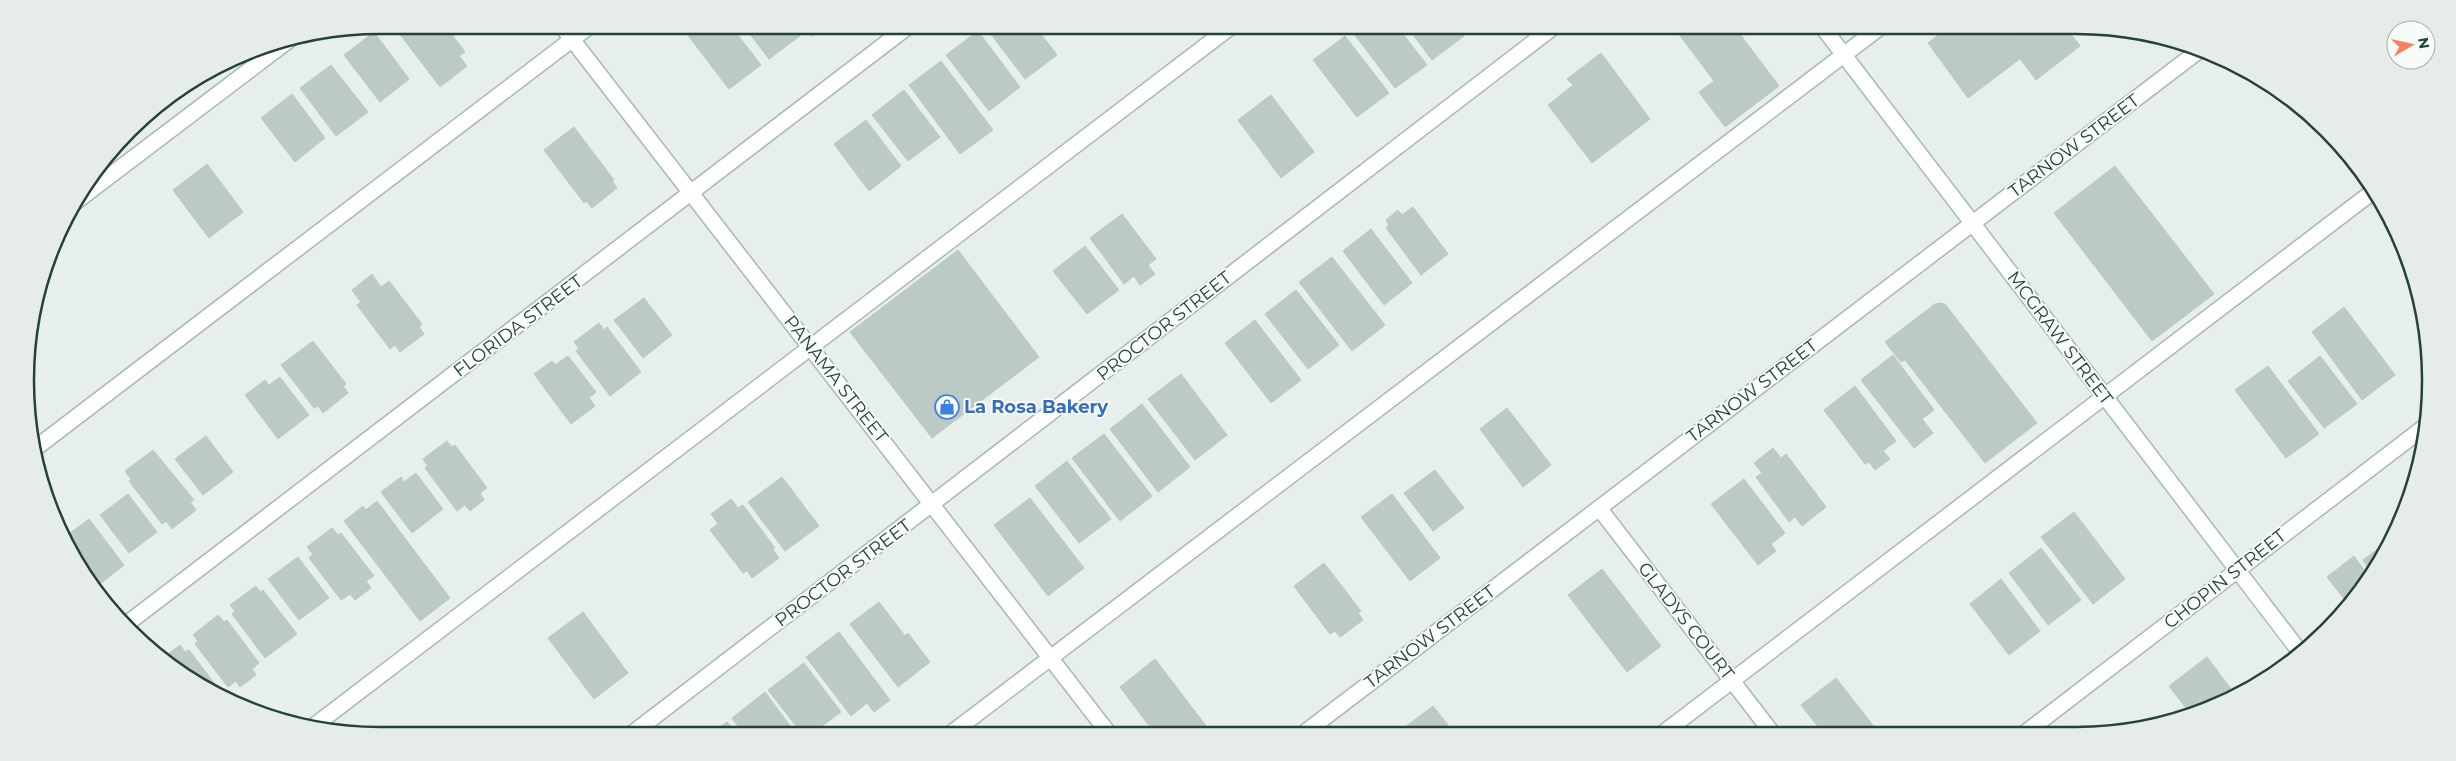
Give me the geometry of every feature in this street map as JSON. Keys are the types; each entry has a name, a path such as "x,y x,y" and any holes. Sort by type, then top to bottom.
{"street":[{"name":"PANAMA STREET","path":"568,34 1052,657 1104,727"},
{"path":"40,446 579,34"},
{"name":"FLORIDA STREET","path":"131,621 898,34"},
{"path":"319,722 1221,34"},
{"name":"PROCTOR STREET","path":"641,727 933,505 1544,34"},
{"name":"MCGRAW STREET","path":"1828,34 2297,648"},
{"path":"960,727 1871,34"},
{"path":"90,191 276,50"},
{"name":"TARNOW STREET","path":"1312,727 2194,55"},
{"path":"1671,727 2368,195"},
{"name":"CHOPIN STREET","path":"2033,727 2418,432"},
{"name":"GLADYS COURT","path":"1599,508 1768,727"}],"building":[{"path":"371,34 375,34 409,79 380,102 344,55"},
{"path":"400,34 452,34 465,52 459,56 467,66 440,87"},
{"path":"687,34 737,34 761,65 729,89"},
{"path":"750,34 801,35 769,59"},
{"path":"974,34 980,34 1020,87 989,111 946,55"},
{"path":"991,34 1041,34 1057,55 1025,79"},
{"path":"1354,34 1403,34 1427,65 1395,88"},
{"path":"1413,34 1463,34 1464,36 1432,60"},
{"path":"1679,34 1740,34 1779,86 1725,127 1699,92 1714,81"},
{"path":"1940,34 2009,34 2025,55 1968,98 1928,43"},
{"path":"2002,34 2071,34 2080,46 2036,80"},
{"path":"1345,36 1389,93 1357,117 1313,60"},
{"path":"1601,53 1650,119 1592,163 1548,105 1573,85 1567,79"},
{"path":"941,61 993,130 960,154 909,85"},
{"path":"331,65 368,112 336,136 300,88"},
{"path":"904,90 940,137 908,161 872,115"},
{"path":"292,94 325,138 295,162 261,118"},
{"path":"1271,95 1314,152 1281,178 1238,120"},
{"path":"866,120 901,166 869,191 834,144"},
{"path":"574,127 614,180 612,181 617,188 592,208 586,201 584,203 544,150"},
{"path":"207,164 243,212 209,238 173,190"},
{"path":"2115,166 2214,294 2152,341 2054,213"},
{"path":"1413,207 1448,254 1421,275 1386,228 1389,225 1386,220 1398,210 1402,215"},
{"path":"1122,214 1156,259 1148,265 1155,274 1140,285 1134,276 1124,284 1090,238"},
{"path":"1371,229 1412,283 1384,305 1343,251"},
{"path":"1085,246 1119,290 1087,314 1053,271"},
{"path":"958,250 1039,357 932,438 850,332"},
{"path":"1332,257 1385,325 1352,351 1299,282"},
{"path":"372,274 381,287 389,281 422,324 419,327 424,334 400,352 395,345 390,349 357,305 361,302 352,290"},
{"path":"1296,290 1339,345 1308,369 1265,314"},
{"path":"644,298 672,335 643,358 614,320"},
{"path":"1935,304 1945,304 2037,423 1985,463 1905,360 1901,362 1885,342"},
{"path":"2344,307 2395,375 2362,400 2312,332"},
{"path":"1255,320 1301,380 1271,403 1225,343"},
{"path":"599,323 604,330 607,327 641,372 610,396 576,351 579,349 574,342"},
{"path":"313,341 346,384 343,386 348,393 323,413 318,406 314,408 281,365"},
{"path":"1893,355 1934,410 1922,419 1933,433 1914,448 1861,380"},
{"path":"568,356 596,392 589,398 595,406 571,424 534,374 552,361 555,365"},
{"path":"2320,356 2357,404 2324,428 2288,381"},
{"path":"2268,366 2319,434 2286,458 2235,390"},
{"path":"1181,374 1227,435 1195,460 1148,399"},
{"path":"280,377 309,415 278,439 245,395 265,380 269,385"},
{"path":"1855,386 1896,441 1883,451 1890,459 1875,470 1869,462 1865,464 1824,410"},
{"path":"1142,404 1190,467 1158,492 1110,429"},
{"path":"1507,408 1551,465 1523,487 1480,429"},
{"path":"1104,434 1152,496 1120,521 1072,458"},
{"path":"206,436 233,472 203,495 175,459"},
{"path":"447,441 452,447 455,445 487,488 480,493 484,500 470,511 465,505 457,511 425,468 428,466 423,459"},
{"path":"1773,448 1781,458 1786,454 1826,507 1802,526 1795,517 1789,522 1756,477 1762,473 1754,463"},
{"path":"153,450 194,500 190,502 196,510 172,529 166,521 162,524 129,481 131,479 125,471"},
{"path":"1067,461 1111,519 1079,543 1035,486"},
{"path":"1435,470 1464,508 1433,531 1404,493"},
{"path":"416,473 443,509 412,533 381,492 401,477 404,482"},
{"path":"782,477 819,526 785,551 748,502"},
{"path":"1744,479 1785,533 1771,544 1776,551 1758,565 1711,504"},
{"path":"128,494 157,532 129,553 100,515"},
{"path":"1392,494 1440,558 1410,581 1361,517"},
{"path":"1030,498 1084,568 1048,596 994,525"},
{"path":"731,499 738,508 743,505 775,548 773,550 779,558 752,578 747,571 743,573 710,530 718,524 711,514"},
{"path":"377,501 450,598 420,621 344,521 363,506 366,510"},
{"path":"2074,512 2125,579 2093,604 2041,537"},
{"path":"89,519 124,565 100,584 80,554 70,533"},
{"path":"332,528 338,535 341,533 374,576 366,581 371,588 355,600 350,594 341,600 309,558 313,554 307,547"},
{"path":"2041,548 2081,600 2048,625 2009,573"},
{"path":"2379,548 2368,567 2363,560"},
{"path":"2354,556 2365,571 2344,599 2327,577"},
{"path":"298,557 329,598 299,620 268,579"},
{"path":"1324,563 1361,611 1358,613 1363,620 1340,637 1335,631 1330,634 1294,586"},
{"path":"1602,569 1661,646 1627,672 1568,595"},
{"path":"2001,579 2040,631 2009,655 1970,604"},
{"path":"256,586 260,592 263,590 297,634 265,658 232,614 235,611 230,605"},
{"path":"879,602 905,636 908,633 930,662 898,687 850,624"},
{"path":"583,612 628,673 594,699 548,638"},
{"path":"218,615 224,622 227,620 259,663 252,669 256,675 240,687 236,681 228,687 195,644 198,641 193,635"},
{"path":"839,632 890,700 874,712 867,703 851,716 806,657"},
{"path":"180,645 185,652 189,650 216,685 188,669 168,655"},
{"path":"2207,657 2232,690 2187,709 2169,686"},
{"path":"1155,659 1207,727 1150,727 1120,687"},
{"path":"804,663 841,712 821,727 797,727 768,690"},
{"path":"1836,678 1874,727 1818,727 1801,705"},
{"path":"765,692 791,727 739,727 732,718"},
{"path":"1433,706 1450,727 1405,727"},
{"path":"727,722 731,727 720,727"}],"place":[{"name":"La Rosa Bakery","path":"947,407"}]}
